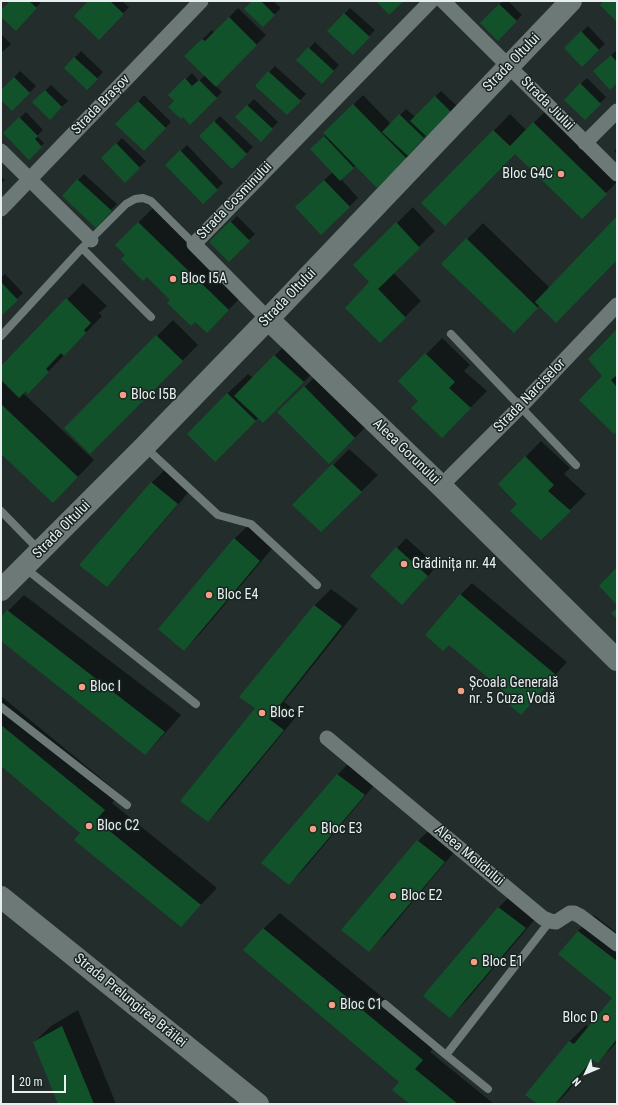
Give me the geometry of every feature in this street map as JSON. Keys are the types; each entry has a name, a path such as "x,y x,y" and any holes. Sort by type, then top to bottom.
{"street":[{"name":"Strada Brașov","path":"1,209 201,1"},
{"name":"Strada Cosminului","path":"194,244 431,1"},
{"name":"Strada Jiului","path":"443,1 617,174"},
{"name":"Strada Oltului","path":"1,590 144,447 268,319 571,1"},
{"path":"585,143 617,112"},
{"path":"1,151 30,180 87,244"},
{"name":"Aleea Gorunului","path":"194,244 268,319 441,486 617,660"},
{"name":"Strada Narciselor","path":"441,486 520,407 617,305"},
{"name":"Aleea Molidului","path":"327,738 543,918 550,921"},
{"name":"Strada Prelungirea Brăilei","path":"1,898 258,1104"},
{"path":"550,921 556,922 570,913 574,913 617,944"}],"lane":[{"name":"Strada Cosminului","path":"1,336 126,204 135,199 143,198 151,201 194,244"},
{"path":"87,244 151,317"},
{"path":"451,334 576,465"},
{"path":"144,447 218,516 251,524 317,585"},
{"path":"1,511 40,552"},
{"path":"24,568 196,704"},
{"path":"1,706 127,805"},
{"path":"446,1054 550,921"},
{"path":"385,1004 488,1089"}],"building":[{"path":"10,1 29,1 37,8 16,31 1,17 1,10"},
{"path":"88,1 110,1 124,14 99,40 74,16"},
{"path":"252,1 261,1 275,15 263,27 244,9"},
{"path":"376,1 404,1 389,15"},
{"path":"604,1 617,1 617,22 600,5"},
{"path":"499,4 517,21 498,41 480,23"},
{"path":"344,13 370,37 353,55 327,31"},
{"path":"229,17 257,45 216,87 184,56 202,39 205,41"},
{"path":"581,31 599,50 582,67 564,48"},
{"path":"308,47 334,71 322,84 296,60"},
{"path":"611,55 617,62 617,83 610,90 593,71"},
{"path":"74,57 98,79 87,90 64,68"},
{"path":"268,71 301,101 287,115 255,86"},
{"path":"14,77 30,93 12,111 1,100 1,90"},
{"path":"185,78 192,86 199,80 217,98 190,125 183,117 181,119 168,107 174,101 168,95"},
{"path":"580,83 601,104 585,120 564,100"},
{"path":"45,90 62,107 50,120 32,102"},
{"path":"435,96 452,113 428,138 410,121"},
{"path":"138,101 166,128 144,151 115,124"},
{"path":"353,104 407,159 377,188 323,133"},
{"path":"247,105 273,129 261,142 235,117"},
{"path":"399,114 424,138 408,156 382,132"},
{"path":"19,117 38,136 35,139 42,147 29,160 3,133"},
{"path":"214,121 247,154 232,169 199,136"},
{"name":"Bloc G4C","path":"533,122 607,194 582,219 515,154 445,226 421,203 493,130 510,146"},
{"path":"324,136 354,168 340,181 310,149"},
{"path":"116,143 140,168 125,183 101,158"},
{"path":"180,150 218,190 203,204 165,165"},
{"path":"77,179 112,211 96,228 62,196"},
{"path":"324,180 350,207 321,235 295,207"},
{"path":"617,216 617,260 556,323 535,302"},
{"path":"230,221 250,241 229,262 209,242"},
{"name":"Bloc I5A","path":"138,222 229,310 207,333 195,322 191,326 167,303 170,300 147,277 143,281 121,259 125,255 115,245"},
{"path":"396,222 420,248 378,289 406,318 380,343 345,308 369,282 353,265"},
{"path":"466,238 538,308 514,333 441,264"},
{"path":"1,282 18,300 1,316"},
{"path":"66,298 91,323 84,330 86,333 64,356 61,353 46,369 49,372 28,394 26,391 19,398 1,380 1,366"},
{"path":"617,329 617,375 611,380 617,387 617,432 614,434 579,400 602,376 588,359"},
{"name":"Bloc I5B","path":"156,335 183,361 90,454 64,428"},
{"path":"425,353 455,382 449,388 471,408 442,438 411,408 418,401 398,381"},
{"path":"274,355 304,382 263,423 234,396"},
{"path":"304,386 355,438 329,464 277,412"},
{"path":"227,393 256,421 215,462 187,434"},
{"path":"1,404 78,477 53,503 1,454"},
{"path":"525,456 554,485 548,491 571,511 541,540 510,511 517,504 498,484"},
{"path":"332,464 362,492 321,532 292,505"},
{"path":"151,482 178,504 107,587 79,565"},
{"name":"Bloc E4","path":"234,538 260,561 184,651 158,629"},
{"path":"396,547 428,576 402,605 370,576"},
{"path":"617,567 617,605 599,586"},
{"path":"460,594 556,675 521,715 506,702 510,696 449,645 443,651 425,635"},
{"name":"Bloc F","path":"314,605 342,626 269,719 284,730 208,822 180,801 255,708 239,697"},
{"path":"617,608 617,619 611,613"},
{"name":"Bloc I","path":"7,610 165,732 145,755 1,641 1,617"},
{"name":"Bloc C2","path":"1,725 105,810 96,820 201,905 181,927 74,840 80,833 1,766"},
{"name":"Bloc E3","path":"337,774 365,795 289,885 261,863"},
{"name":"Bloc E2","path":"417,840 445,862 369,952 341,930"},
{"name":"Bloc E1","path":"498,907 526,928 450,1018 423,996"},
{"name":"Bloc C1","path":"263,928 423,1060 415,1069 458,1104 410,1104 392,1090 399,1082 243,950"},
{"name":"Bloc D","path":"578,931 617,961 617,1039 598,1063 592,1060 555,1104 538,1104 525,1095 569,1041 574,1044 612,998 558,954"},
{"path":"62,1026 94,1104 58,1104 33,1042"}],"place":[{"name":"Bloc G4C","path":"561,174"},
{"name":"Bloc I5A","path":"173,279"},
{"name":"Bloc I5B","path":"123,395"},
{"name":"Grădinița nr. 44","path":"404,564"},
{"name":"Bloc E4","path":"209,595"},
{"name":"Bloc I","path":"82,687"},
{"name":"Școala Generală nr. 5 Cuza Vodă","path":"461,691"},
{"name":"Bloc F","path":"262,713"},
{"name":"Bloc C2","path":"89,826"},
{"name":"Bloc E3","path":"313,829"},
{"name":"Bloc E2","path":"393,896"},
{"name":"Bloc E1","path":"474,962"},
{"name":"Bloc C1","path":"332,1005"},
{"name":"Bloc D","path":"606,1018"}]}
